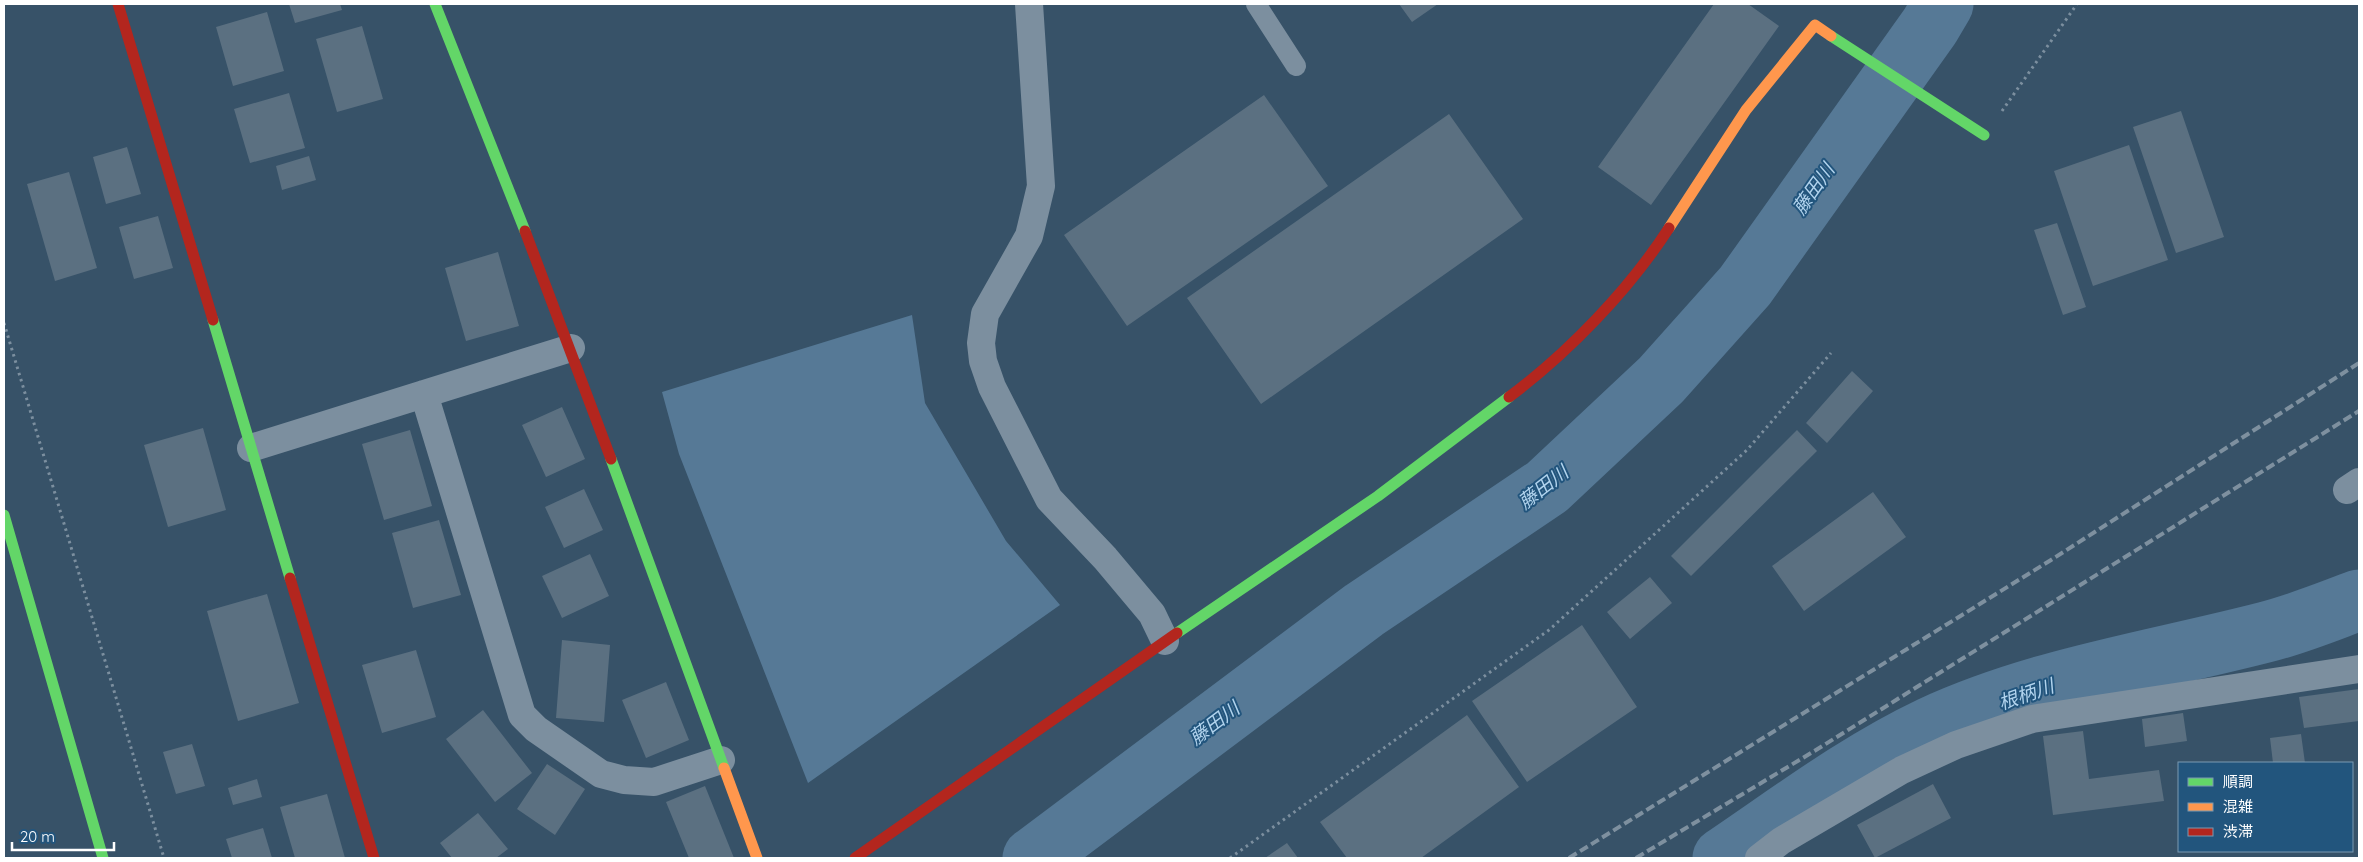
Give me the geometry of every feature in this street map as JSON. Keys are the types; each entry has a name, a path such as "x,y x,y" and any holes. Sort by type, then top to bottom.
{"street":[{"path":"118,4 374,858"},
{"path":"435,4 571,348 757,858"},
{"path":"1028,4 1041,186 1028,236 984,314 981,343 983,361 992,387 1049,498 1105,558 1152,614 1165,640"},
{"path":"856,858 1165,640 1378,496 1533,379 1614,300 1647,262 1746,110 1816,25 1984,135"},
{"path":"251,448 571,348"},
{"path":"424,394 522,716 536,729 601,774 624,780 654,782 721,760"},
{"path":"4,515 103,858"},
{"path":"1759,858 1781,841 1902,770 1956,745 2015,724 2032,719 2359,670"}],"lane":[{"path":"1256,4 1296,66"}],"path":[{"path":"1984,135 2077,4"},
{"path":"4,323 164,858"},
{"path":"1230,858 1549,630 1747,450 1831,353"}],"water":[{"path":"912,315 925,403 1006,541 1060,605 808,783 679,454 662,392"}],"building":[{"path":"289,4 340,4 342,10 295,23"},
{"path":"1399,4 1438,4 1412,22"},
{"path":"1714,4 1748,4 1779,26 1651,205 1598,167"},
{"path":"267,12 284,71 233,86 216,27"},
{"path":"362,26 383,99 337,112 316,39"},
{"path":"289,93 305,148 250,163 234,109"},
{"path":"1264,95 1328,186 1127,326 1064,235"},
{"path":"2181,111 2224,237 2176,253 2133,127"},
{"path":"1449,114 1523,219 1261,404 1187,298"},
{"path":"2129,145 2168,260 2093,286 2054,171"},
{"path":"127,147 141,194 106,204 93,157"},
{"path":"309,156 316,180 282,190 276,166"},
{"path":"69,172 97,268 55,281 27,184"},
{"path":"158,216 173,268 134,279 119,227"},
{"path":"2057,223 2086,307 2063,315 2034,230"},
{"path":"498,252 519,326 466,341 445,268"},
{"path":"1852,371 1873,391 1827,443 1806,423"},
{"path":"562,407 585,459 546,477 522,425"},
{"path":"203,428 226,510 168,527 144,445"},
{"path":"410,430 432,506 384,520 362,444"},
{"path":"1797,430 1817,451 1691,576 1671,556"},
{"path":"584,489 603,530 564,548 545,507"},
{"path":"1873,492 1906,537 1804,611 1772,566"},
{"path":"439,520 461,595 413,608 392,533"},
{"path":"590,554 609,596 562,618 542,576"},
{"path":"1650,577 1672,603 1630,639 1607,612"},
{"path":"267,594 299,703 238,721 207,611"},
{"path":"1582,625 1637,707 1527,782 1472,701"},
{"path":"562,640 610,645 604,722 556,718"},
{"path":"416,650 436,717 382,733 362,665"},
{"path":"666,682 689,740 646,758 622,700"},
{"path":"2359,689 2359,721 2304,728 2299,697"},
{"path":"483,710 532,773 495,802 446,739"},
{"path":"2183,713 2187,741 2145,747 2142,719"},
{"path":"1467,715 1519,787 1421,858 1347,858 1320,822"},
{"path":"2083,731 2089,779 2159,770 2164,801 2053,815 2043,736"},
{"path":"2301,734 2305,762 2273,762 2270,738"},
{"path":"192,744 205,786 176,794 163,752"},
{"path":"547,764 585,789 555,835 517,809"},
{"path":"257,779 262,797 233,805 228,788"},
{"path":"1933,784 1951,818 1875,858 1857,825"},
{"path":"705,786 734,858 689,858 666,802"},
{"path":"327,794 345,858 295,858 280,807"},
{"path":"478,813 508,849 496,858 452,858 440,843"},
{"path":"263,828 272,858 232,858 226,839"},
{"path":"1287,843 1298,858 1265,858"}],"waterway":[{"name":"藤田川","path":"1033,858 1364,610 1547,487 1661,380 1745,286 1930,26 1943,4"},
{"name":"根柄川","path":"1723,858 1825,788 1877,756 1931,727 1971,710 2054,683 2278,629 2359,600"}],"railway":[{"path":"1569,858 2051,560 2359,363"},
{"path":"1636,858 1816,750 2359,411"}],"traffic: fast":[{"path":"435,4 525,231"},
{"path":"1831,36 1984,135"},
{"path":"213,320 290,578"},
{"path":"1177,633 1378,496 1509,397"},
{"path":"611,459 724,768"},
{"path":"4,515 103,858"}],"traffic: slow":[{"path":"1669,228 1746,110 1815,25 1831,36"},
{"path":"724,768 757,858"}],"traffic: jam":[{"path":"118,4 213,320"},
{"path":"1509,397 1553,361 1596,319 1635,274 1669,228"},
{"path":"525,231 611,459"},
{"path":"290,578 374,858"},
{"path":"855,858 1177,633"}]}
